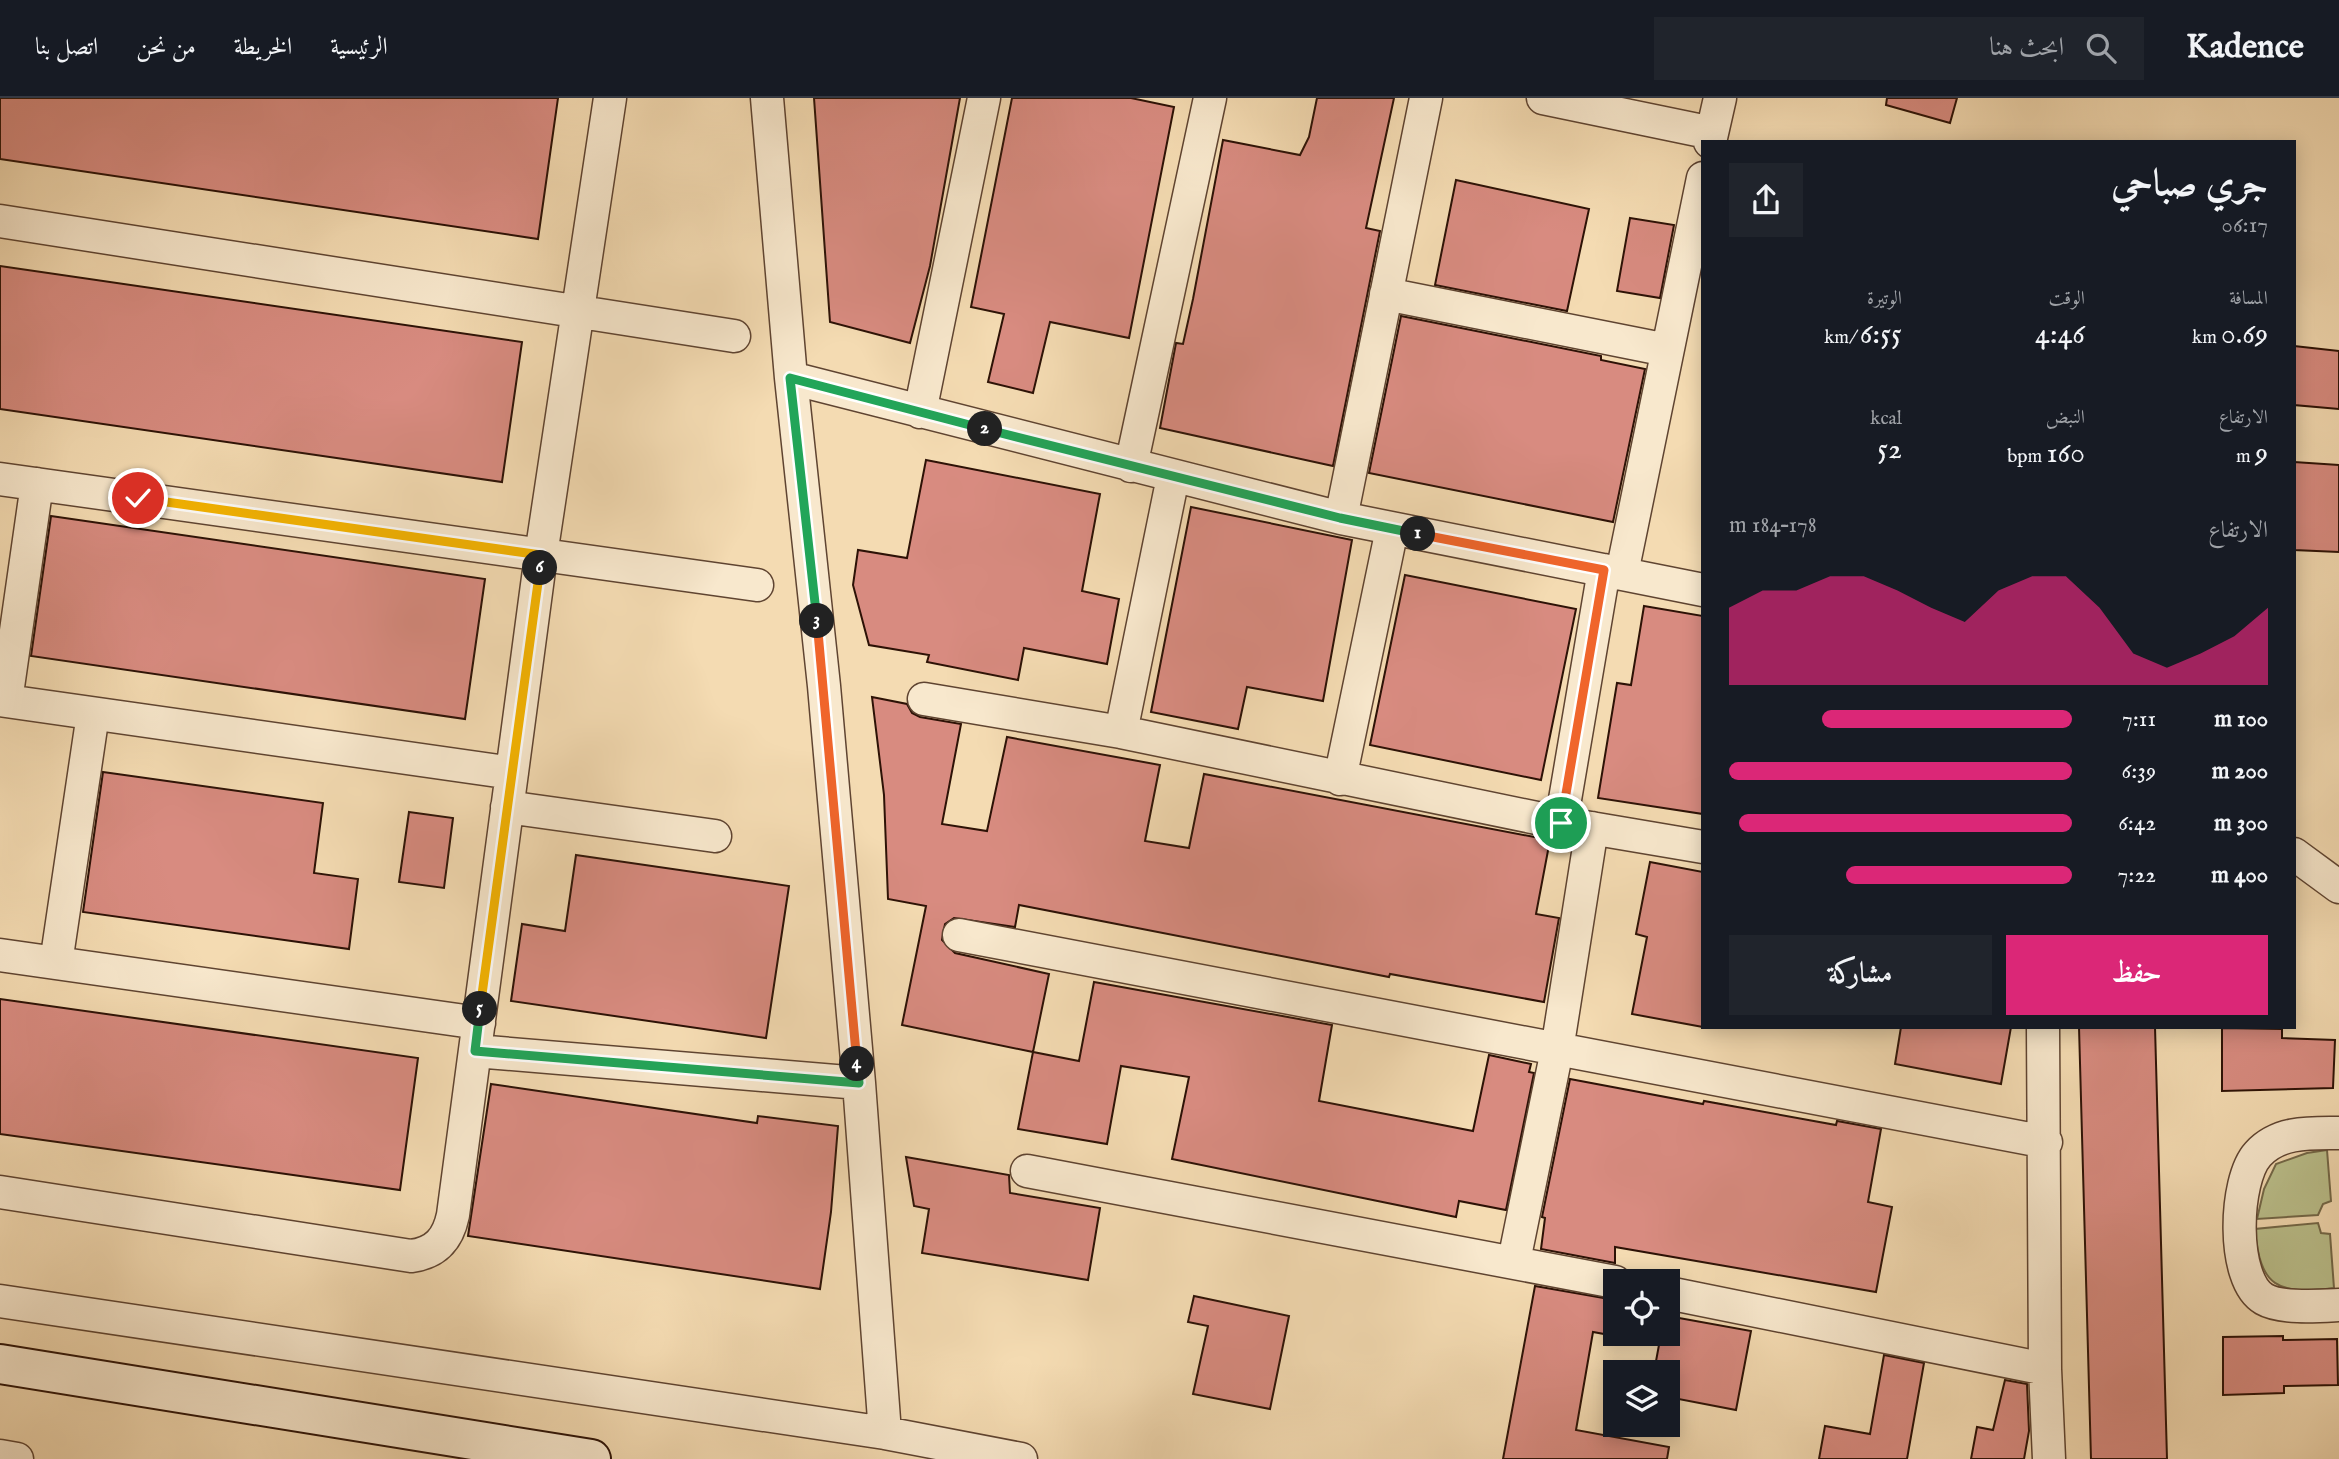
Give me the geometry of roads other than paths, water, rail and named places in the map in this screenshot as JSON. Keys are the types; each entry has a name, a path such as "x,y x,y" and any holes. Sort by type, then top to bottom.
{"street":[{"path":"0,1192 411,1256 422,1255 441,1244 451,1225 541,555 610,98"},
{"path":"767,98 790,378 824,685 859,1083 885,1433"},
{"path":"920,412 985,98"},
{"path":"1131,466 1210,98"},
{"path":"1340,518 1426,98"},
{"path":"1543,98 1711,137 1720,98"},
{"path":"1561,823 1613,572 1667,350 1701,188"},
{"path":"0,221 734,336"},
{"path":"1386,294 1667,350"},
{"path":"790,378 1340,518 1701,590"},
{"path":"1121,732 1173,477"},
{"path":"0,479 757,585"},
{"path":"37,484 3,700 512,774"},
{"path":"1340,779 1392,529"},
{"path":"924,699 1121,732 1561,823 1701,847"},
{"path":"56,963 93,714"},
{"path":"508,807 715,836"},
{"path":"1514,1261 1557,1050 1592,828"},
{"path":"2296,855 2339,887"},
{"path":"959,935 2046,1142"},
{"path":"0,955 477,1037 859,1083"},
{"path":"2043,1029 2046,1142 2045,1369 2049,1459"},
{"path":"2339,1133 2300,1133 2269,1145 2257,1154 2246,1172 2240,1203 2244,1273 2255,1291 2266,1301 2311,1307 2339,1305"},
{"path":"1027,1171 1603,1280"},
{"path":"1680,1295 2045,1369"},
{"path":"0,1301 885,1433 1021,1459"},
{"path":"0,1364 591,1459"},
{"path":"0,1456 17,1459"}]}
